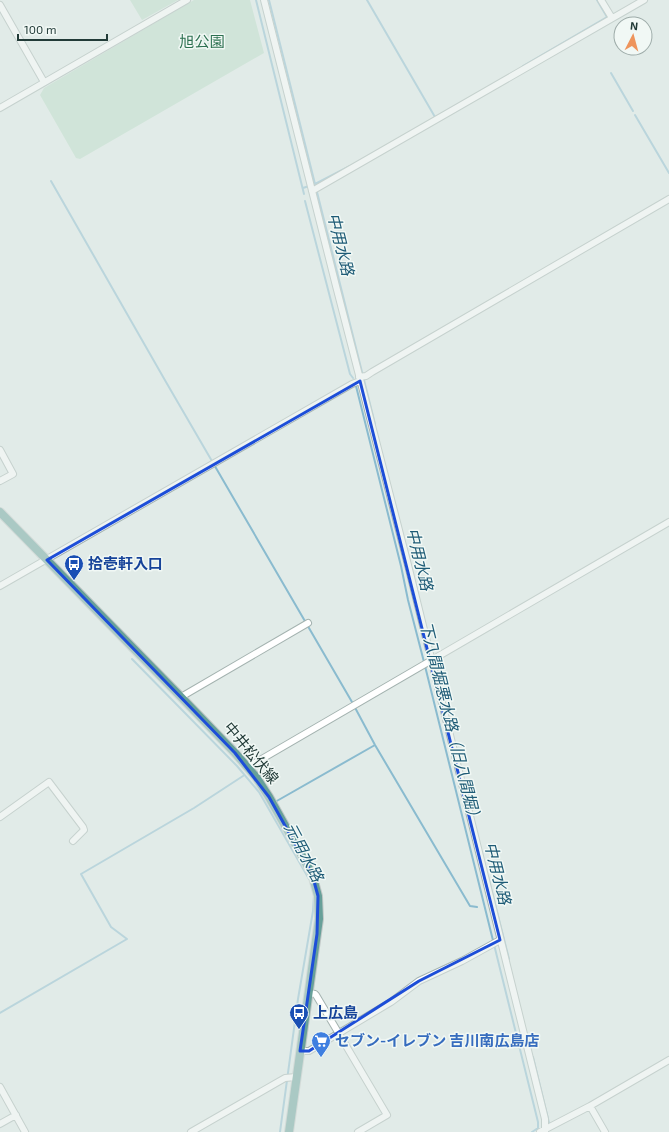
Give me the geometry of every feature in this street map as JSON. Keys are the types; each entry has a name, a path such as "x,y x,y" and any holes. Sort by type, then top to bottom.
{"main road":[{"name":"中井松伏線","path":"0,512 181,696 248,767 289,832 312,874 319,904 318,919 289,1132"}],"street":[{"path":"0,108 187,0"},
{"path":"264,0 312,191 362,378 545,1119 544,1131"},
{"path":"601,0 612,18"},
{"path":"312,191 644,0"},
{"path":"0,5 44,82"},
{"path":"0,586 352,384 669,199"},
{"path":"0,450 13,474 0,481"},
{"path":"248,767 431,659 669,522"},
{"path":"181,696 308,623"},
{"path":"0,817 49,782 83,826 84,830 73,841"},
{"path":"300,1051 309,1051 391,1002 419,981 462,961 500,940"},
{"path":"309,992 315,994 387,1115 358,1132"},
{"path":"544,1131 669,1060"},
{"path":"191,1132 285,1078 296,1077"},
{"path":"0,1087 25,1132"},
{"path":"590,1106 605,1132"},
{"path":"0,1124 16,1115"}],"highlighted area":[{"path":"360,381 500,940 419,981 309,1051 300,1051 317,934 318,896 312,874 269,797 235,753 47,560"}],"green space":[{"name":"旭公園","path":"130,0 178,0 142,20"},
{"name":"旭公園","path":"194,0 250,0 264,53 80,159 76,158 40,95 44,88"}],"waterway":[{"name":"下八間堀悪水路（旧八間堀）","path":"256,0 304,194"},
{"name":"中用水路","path":"269,0 375,424"},
{"path":"367,0 435,117 434,118"},
{"path":"523,66 607,17 597,0"},
{"path":"611,73 633,111"},
{"path":"635,115 669,173"},
{"path":"315,184 350,166"},
{"path":"51,181 352,702 375,745 470,906 477,907"},
{"name":"下八間堀悪水路（旧八間堀）","path":"303,188 309,186"},
{"name":"下八間堀悪水路（旧八間堀）","path":"305,201 350,374 353,378"},
{"name":"下八間堀悪水路（旧八間堀）","path":"356,386 424,662"},
{"name":"元用水路","path":"132,659 237,766 259,792 309,879"},
{"name":"下八間堀悪水路（旧八間堀）","path":"425,666 538,1122 538,1128 532,1132"},
{"path":"275,802 375,745"},
{"path":"0,1013 127,939 111,927 81,874 194,808 243,776"},
{"name":"中用水路","path":"488,876 509,959"},
{"name":"元用水路","path":"280,1132 298,999 313,911 314,895"},
{"name":"中用水路","path":"533,1057 549,1123"}],"place":[{"name":"拾壱軒入口","path":"74,581"},
{"name":"上広島","path":"299,1030"},
{"name":"セブン-イレブン 吉川南広島店","path":"321,1058"}]}
